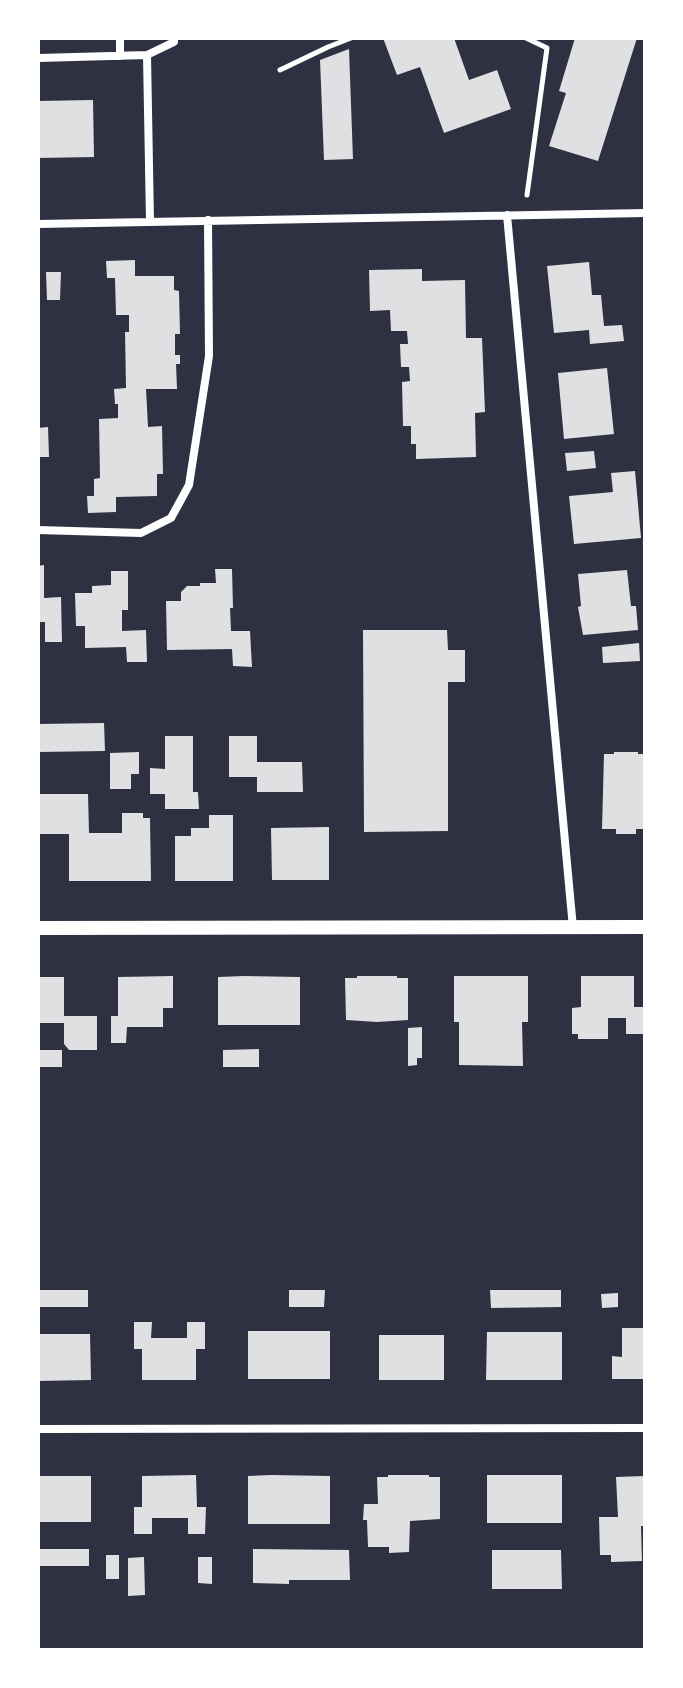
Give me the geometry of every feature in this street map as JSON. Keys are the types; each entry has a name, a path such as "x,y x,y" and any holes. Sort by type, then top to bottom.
{"street":[{"path":"120,38 120,56"},
{"path":"38,58 147,55 174,42 174,38"},
{"path":"147,55 150,222"},
{"path":"38,224 645,213"},
{"path":"507,215 573,928"},
{"path":"38,530 141,533 171,518 189,485 209,356 208,220"},
{"path":"38,928 645,927"},
{"path":"38,1429 645,1428"}],"path":[{"path":"280,70 351,38"},
{"path":"524,215 547,48 526,38"}],"building":[{"path":"383,38 454,38 469,80 497,70 511,109 444,133 420,67 397,75"},
{"path":"575,38 637,38 598,161 549,146 566,93 559,91"},
{"path":"349,49 353,159 324,160 320,60"},
{"path":"93,100 94,157 38,158 38,101"},
{"path":"135,260 135,276 174,276 174,290 179,291 180,334 175,334 175,355 180,355 180,364 176,364 177,389 146,389 148,427 162,426 163,474 157,474 157,496 116,497 116,512 88,513 87,496 94,496 94,479 100,478 99,419 118,418 114,389 126,388 125,332 129,332 129,315 116,315 115,278 107,278 106,261"},
{"path":"589,262 592,295 601,295 604,326 622,325 624,341 590,344 589,330 554,333 547,266"},
{"path":"422,269 422,281 465,280 466,338 482,338 485,412 475,413 476,457 416,459 416,444 411,444 411,426 403,426 402,382 410,381 409,367 401,367 400,344 408,344 407,331 391,331 390,310 370,311 369,270"},
{"path":"46,272 61,272 60,300 47,300"},
{"path":"607,368 614,434 564,439 558,373"},
{"path":"48,427 49,457 38,457 38,428"},
{"path":"594,451 596,468 567,471 565,453"},
{"path":"635,471 641,538 574,544 569,496 613,492 611,473"},
{"path":"44,565 44,598 61,597 62,642 45,642 45,622 38,622 38,566"},
{"path":"215,569 232,569 231,631 250,631 252,667 233,666 232,649 167,650 166,601 181,601 181,592 187,586 216,583"},
{"path":"627,570 631,606 636,606 638,630 583,635 578,607 581,606 578,574"},
{"path":"111,571 128,571 128,610 122,610 122,631 146,630 147,662 127,662 126,647 85,648 85,626 76,626 75,593 92,593 92,586 111,585"},
{"path":"363,630 447,630 448,650 465,650 465,682 448,682 448,831 364,832"},
{"path":"639,643 640,661 603,663 602,647"},
{"path":"104,723 105,751 38,752 38,724"},
{"path":"165,736 193,736 193,792 198,792 199,809 165,809 165,794 150,794 150,768 165,769"},
{"path":"229,736 257,736 257,762 302,762 303,792 257,792 257,777 229,777"},
{"path":"139,752 139,774 131,774 131,789 110,789 110,753"},
{"path":"604,754 645,754 645,829 636,829 636,834 616,834 616,829 602,829"},
{"path":"38,794 88,794 89,833 122,833 122,813 143,813 143,818 150,818 151,881 69,881 69,834 38,834"},
{"path":"209,815 233,815 233,881 175,881 175,836 191,836 191,828 209,828"},
{"path":"329,827 329,880 272,880 271,828"},
{"path":"173,976 173,1008 163,1008 163,1027 127,1027 126,1043 111,1043 111,1016 118,1016 118,977"},
{"path":"454,976 528,976 528,1022 522,1022 523,1066 459,1065 459,1022 454,1022"},
{"path":"581,976 634,976 634,1007 643,1007 643,1034 626,1034 626,1018 608,1018 608,1039 578,1039 578,1034 572,1034 572,1008 581,1007"},
{"path":"38,977 64,977 64,1016 97,1016 97,1050 69,1050 64,1044 64,1023 38,1023"},
{"path":"218,977 300,977 300,1025 218,1025"},
{"path":"345,978 408,978 408,1020 346,1020"},
{"path":"422,1027 422,1058 417,1058 417,1065 408,1066 408,1028"},
{"path":"259,1049 259,1067 223,1067 223,1050"},
{"path":"38,1050 62,1050 62,1067 38,1067"},
{"path":"38,1290 88,1290 88,1307 38,1307"},
{"path":"289,1290 325,1290 324,1307 289,1307"},
{"path":"490,1290 561,1290 561,1307 491,1308"},
{"path":"618,1293 618,1307 602,1308 601,1294"},
{"path":"134,1322 152,1322 151,1338 187,1338 187,1322 205,1322 205,1349 196,1349 196,1380 142,1380 142,1349 134,1349"},
{"path":"622,1328 645,1328 645,1379 612,1379 612,1356 622,1357"},
{"path":"248,1331 330,1331 330,1379 248,1379"},
{"path":"487,1332 562,1332 562,1380 486,1380"},
{"path":"38,1334 90,1334 91,1380 38,1381"},
{"path":"379,1335 444,1335 444,1380 379,1380"},
{"path":"196,1475 197,1507 206,1507 205,1534 188,1534 188,1518 152,1518 152,1534 134,1534 134,1507 142,1507 142,1476"},
{"path":"487,1475 562,1475 562,1523 487,1523"},
{"path":"38,1476 91,1476 91,1522 38,1522"},
{"path":"248,1476 330,1476 330,1524 248,1524"},
{"path":"645,1476 642,1561 611,1562 611,1555 600,1555 599,1517 618,1517 616,1477"},
{"path":"377,1477 440,1477 440,1519 410,1521 409,1552 389,1553 389,1547 368,1547 367,1520 363,1520 364,1504 378,1504"},
{"path":"38,1549 89,1549 89,1566 38,1566"},
{"path":"253,1549 349,1550 350,1580 253,1583"},
{"path":"492,1550 561,1550 562,1589 492,1589"},
{"path":"106,1555 119,1555 119,1579 106,1579"},
{"path":"144,1557 145,1595 128,1596 128,1558"},
{"path":"198,1557 212,1557 212,1584 198,1583"}]}
